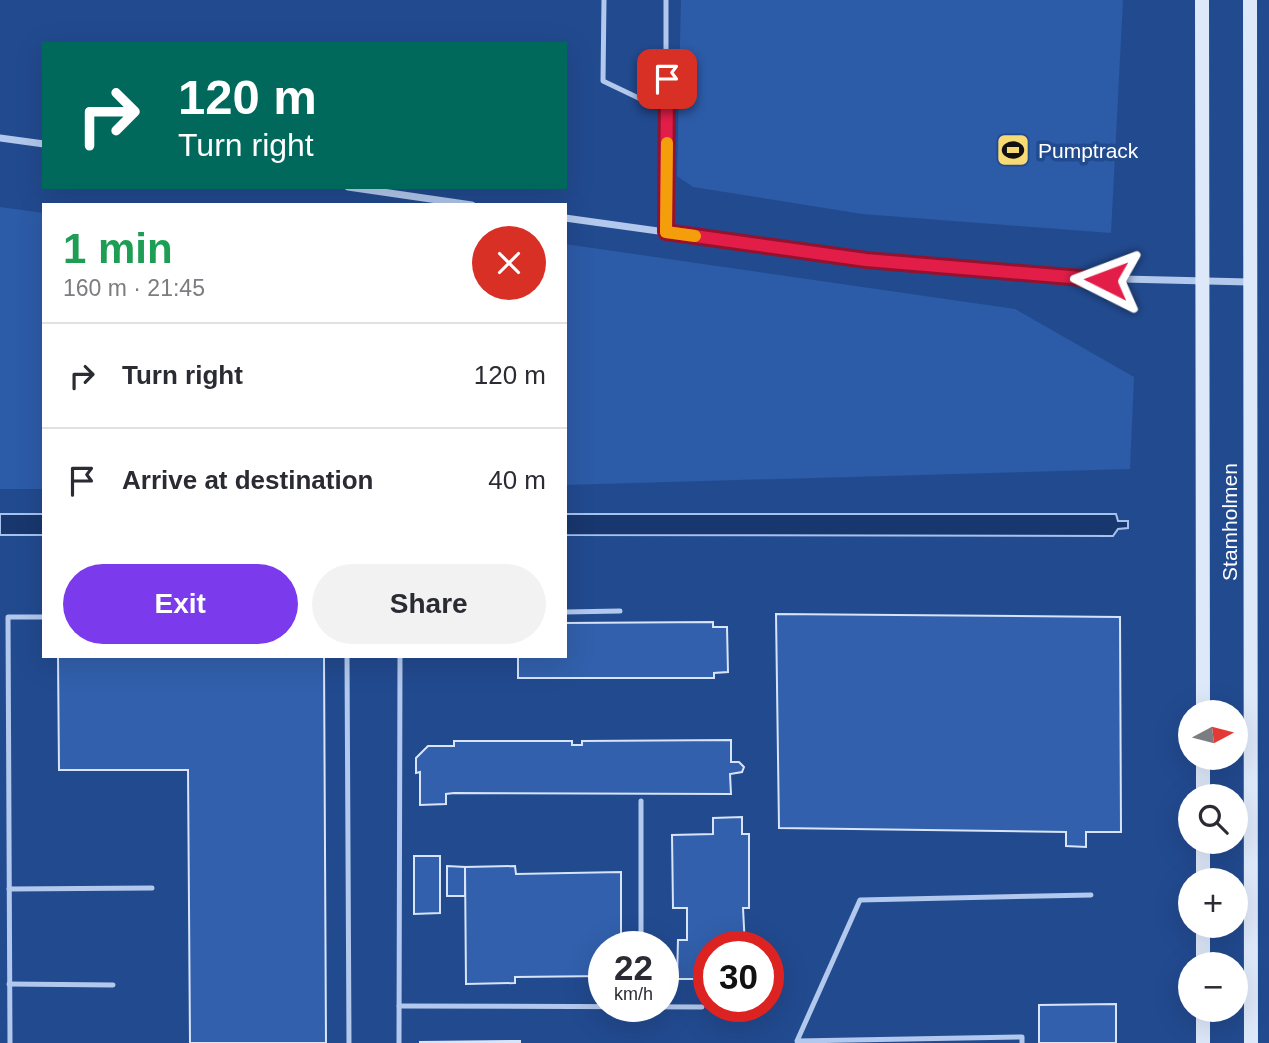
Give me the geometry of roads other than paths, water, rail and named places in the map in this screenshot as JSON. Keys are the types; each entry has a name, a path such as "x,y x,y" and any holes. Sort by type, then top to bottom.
{"street":[{"name":"Stamholmen","path":"1202,0 1203,700"},
{"name":"Stamholmen","path":"1250,0 1251,1043"},
{"path":"0,138 42,144"},
{"path":"362,189 458,203"},
{"path":"567,218 866,260 1039,277 1249,282"},
{"path":"1203,1022 1203,1043"}],"lane":[{"path":"604,0 603,81 647,102 667,106"},
{"path":"666,0 666,232"},
{"path":"567,612 620,611"},
{"path":"10,1043 8,617 42,617"},
{"path":"347,658 349,1043"},
{"path":"399,1043 400,658"},
{"path":"641,801 641,931"},
{"path":"9,889 152,888"},
{"path":"1022,1043 1022,1037 797,1042 860,900 1091,895"},
{"path":"9,984 113,985"},
{"path":"399,1006 588,1006"}],"place":[{"name":"Pumptrack","path":"1013,150"}]}
